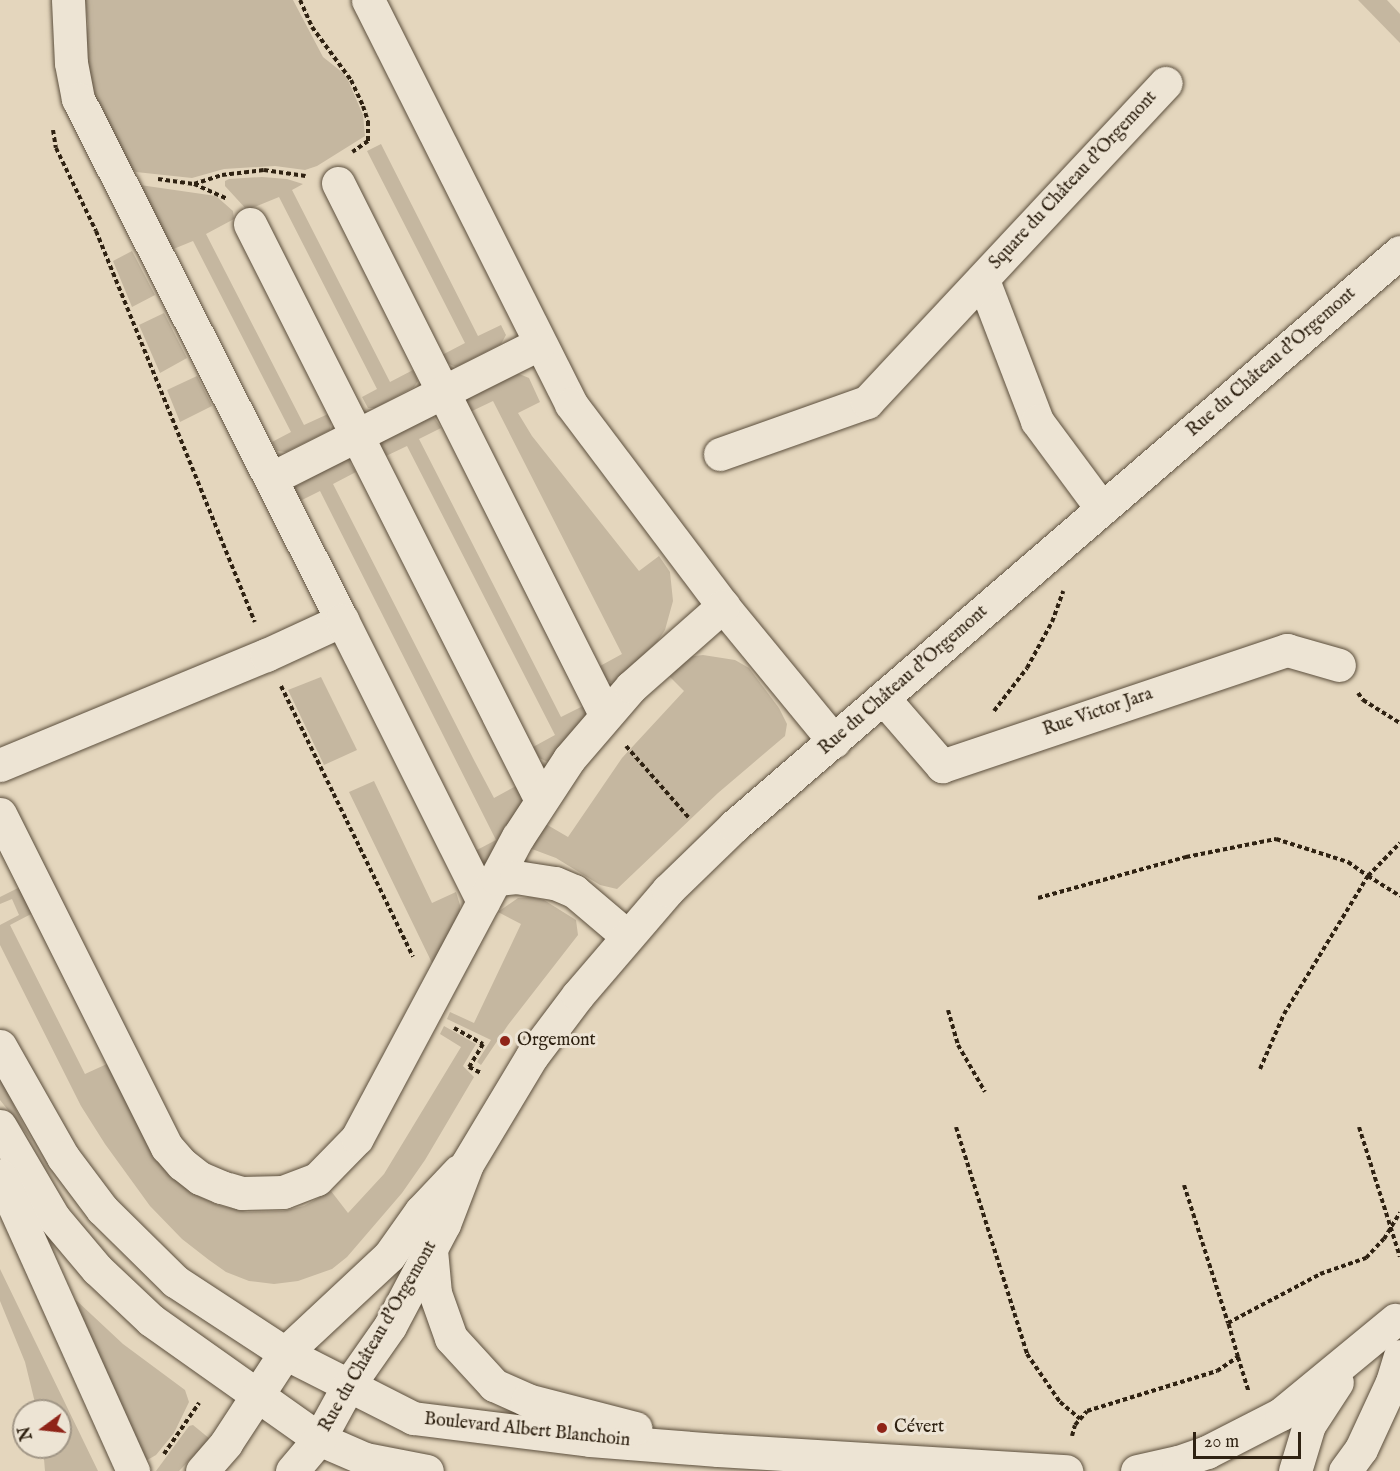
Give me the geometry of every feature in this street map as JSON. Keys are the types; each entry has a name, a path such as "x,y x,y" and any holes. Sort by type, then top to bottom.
{"street":[{"path":"68,0 71,63 78,99 342,620 490,891"},
{"path":"368,0 538,344 571,404 723,606 834,741"},
{"name":"Square du Château d'Orgemont","path":"720,453 867,402 1166,83"},
{"path":"331,171 443,392 602,717"},
{"path":"250,224 541,801"},
{"name":"Rue du Château d'Orgemont","path":"292,1471 319,1439 348,1386 390,1326 444,1224 467,1164 532,1056 627,936 668,890 734,826 1400,252"},
{"name":"Square du Château d'Orgemont","path":"983,280 1037,421 1102,510"},
{"path":"272,478 538,344"},
{"path":"0,814 167,1148 200,1178 221,1187 242,1193 283,1192 317,1179 357,1138 490,891 541,801 569,759 602,717 665,655 723,606"},
{"path":"0,765 342,620"},
{"name":"Rue Victor Jara","path":"884,699 942,766 1287,650 1339,665"},
{"path":"490,891 516,876 555,883 574,891 627,936"},
{"name":"Boulevard Albert Blanchoin","path":"0,1046 63,1157 102,1209 175,1281 285,1353 413,1418 441,1424 718,1450 1068,1458"},
{"path":"0,1126 54,1218 97,1269 151,1320 255,1396 319,1439 365,1459 427,1471"},
{"name":"Rue du Château d'Orgemont","path":"202,1471 226,1443 285,1353 389,1256 421,1210 467,1164"},
{"path":"0,1175 146,1467"},
{"path":"431,1250 435,1293 451,1338 494,1385 527,1400 718,1450"},
{"path":"1137,1471 1178,1462 1207,1452 1281,1414 1397,1318"},
{"path":"1295,1471 1309,1425 1329,1390 1397,1318"},
{"path":"1345,1471 1362,1449 1392,1382 1400,1356"}],"path":[{"path":"194,184 222,175 264,170 331,171 368,141 368,121 351,81 312,27 300,0"},
{"path":"56,120 53,138 56,148 96,231 249,603 259,633"},
{"path":"115,169 170,182 194,184 228,199 250,224"},
{"path":"966,758 982,726 1027,668 1052,622 1064,584"},
{"path":"1339,665 1363,700 1400,723"},
{"path":"277,679 446,1023 483,1044 469,1067 484,1075"},
{"path":"602,717 691,820"},
{"path":"1038,898 1185,857 1276,839 1348,862 1400,896"},
{"path":"1260,1069 1284,1014 1368,876 1400,843"},
{"path":"948,1010 958,1045 985,1092"},
{"path":"956,1127 1027,1354 1060,1402 1080,1419"},
{"path":"1359,1127 1400,1257"},
{"path":"1184,1185 1252,1399"},
{"path":"1228,1323 1320,1274 1366,1258 1384,1239 1400,1212"},
{"path":"1068,1458 1075,1425 1087,1411 1217,1371 1238,1357"},
{"path":"146,1467 199,1403"}],"shaded area":[{"path":"85,0 293,0 323,57 348,80 363,115 365,136 317,166 305,170 275,166 224,169 192,178 136,172 130,168 113,140 102,107 84,83 82,71 88,24"},
{"path":"1358,0 1387,0 1400,14 1400,43"},
{"path":"381,144 478,336 501,325 506,335 501,344 456,367 447,363 442,355 465,343 367,151"},
{"path":"262,177 287,179 303,184 292,190 390,382 413,370 418,381 414,387 375,408 368,408 362,397 377,389 279,197 247,210 225,186 225,181 229,179"},
{"path":"140,185 216,196 233,211 234,219 206,234 304,425 328,414 331,421 330,430 286,452 277,451 272,442 291,432 193,241 171,250 138,187"},
{"path":"132,251 155,295 132,307 113,261"},
{"path":"164,313 187,358 160,373 139,325"},
{"path":"517,373 529,378 540,402 518,413 532,436 639,571 659,556 670,572 673,601 665,630 657,642 613,683 606,680 600,666 622,654 493,401 470,412 465,403 466,399"},
{"path":"197,376 212,406 180,422 167,390"},
{"path":"433,416 441,428 419,439 561,717 583,706 586,712 586,718 548,762 539,758 533,747 555,735 407,446 384,457 380,448 383,440"},
{"path":"347,458 356,472 333,484 475,762 494,798 516,786 522,794 524,804 488,865 482,862 475,851 496,840 320,491 298,502 293,488"},
{"path":"703,655 735,660 749,668 779,708 787,724 785,736 718,793 617,889 600,885 556,858 532,849 544,823 568,837 622,758 684,691 664,671 687,657"},
{"path":"321,677 357,750 324,765 288,690"},
{"path":"374,781 432,903 456,892 460,905 459,924 433,965 349,792"},
{"path":"20,887 33,913 10,925 85,1074 109,1063 181,1184 196,1195 218,1205 247,1212 283,1211 304,1206 331,1191 348,1213 384,1174 461,1047 440,1034 444,1026 476,1044 463,1066 474,1077 425,1160 402,1193 347,1257 332,1269 298,1281 274,1284 249,1281 226,1272 209,1260 182,1239 150,1206 105,1144 81,1106 0,945 0,925 19,915 12,899 0,904 0,897"},
{"path":"531,897 544,900 576,920 578,935 508,1025 481,1065 477,1062 491,1040 447,1019 450,1012 474,1023 521,924 498,912 518,898"},
{"path":"0,1073 17,1112 32,1141 0,1100"},
{"path":"0,1269 63,1399 34,1399 25,1362 0,1301"},
{"path":"70,1299 77,1301 123,1344 185,1390 189,1402 174,1433 156,1455 142,1463"},
{"path":"72,1417 98,1471 45,1471 44,1459 72,1459"},
{"path":"193,1425 210,1439 179,1471 156,1471 189,1426"}],"place":[{"name":"Orgemont","path":"505,1041"},
{"name":"Cévert","path":"882,1428"}]}
